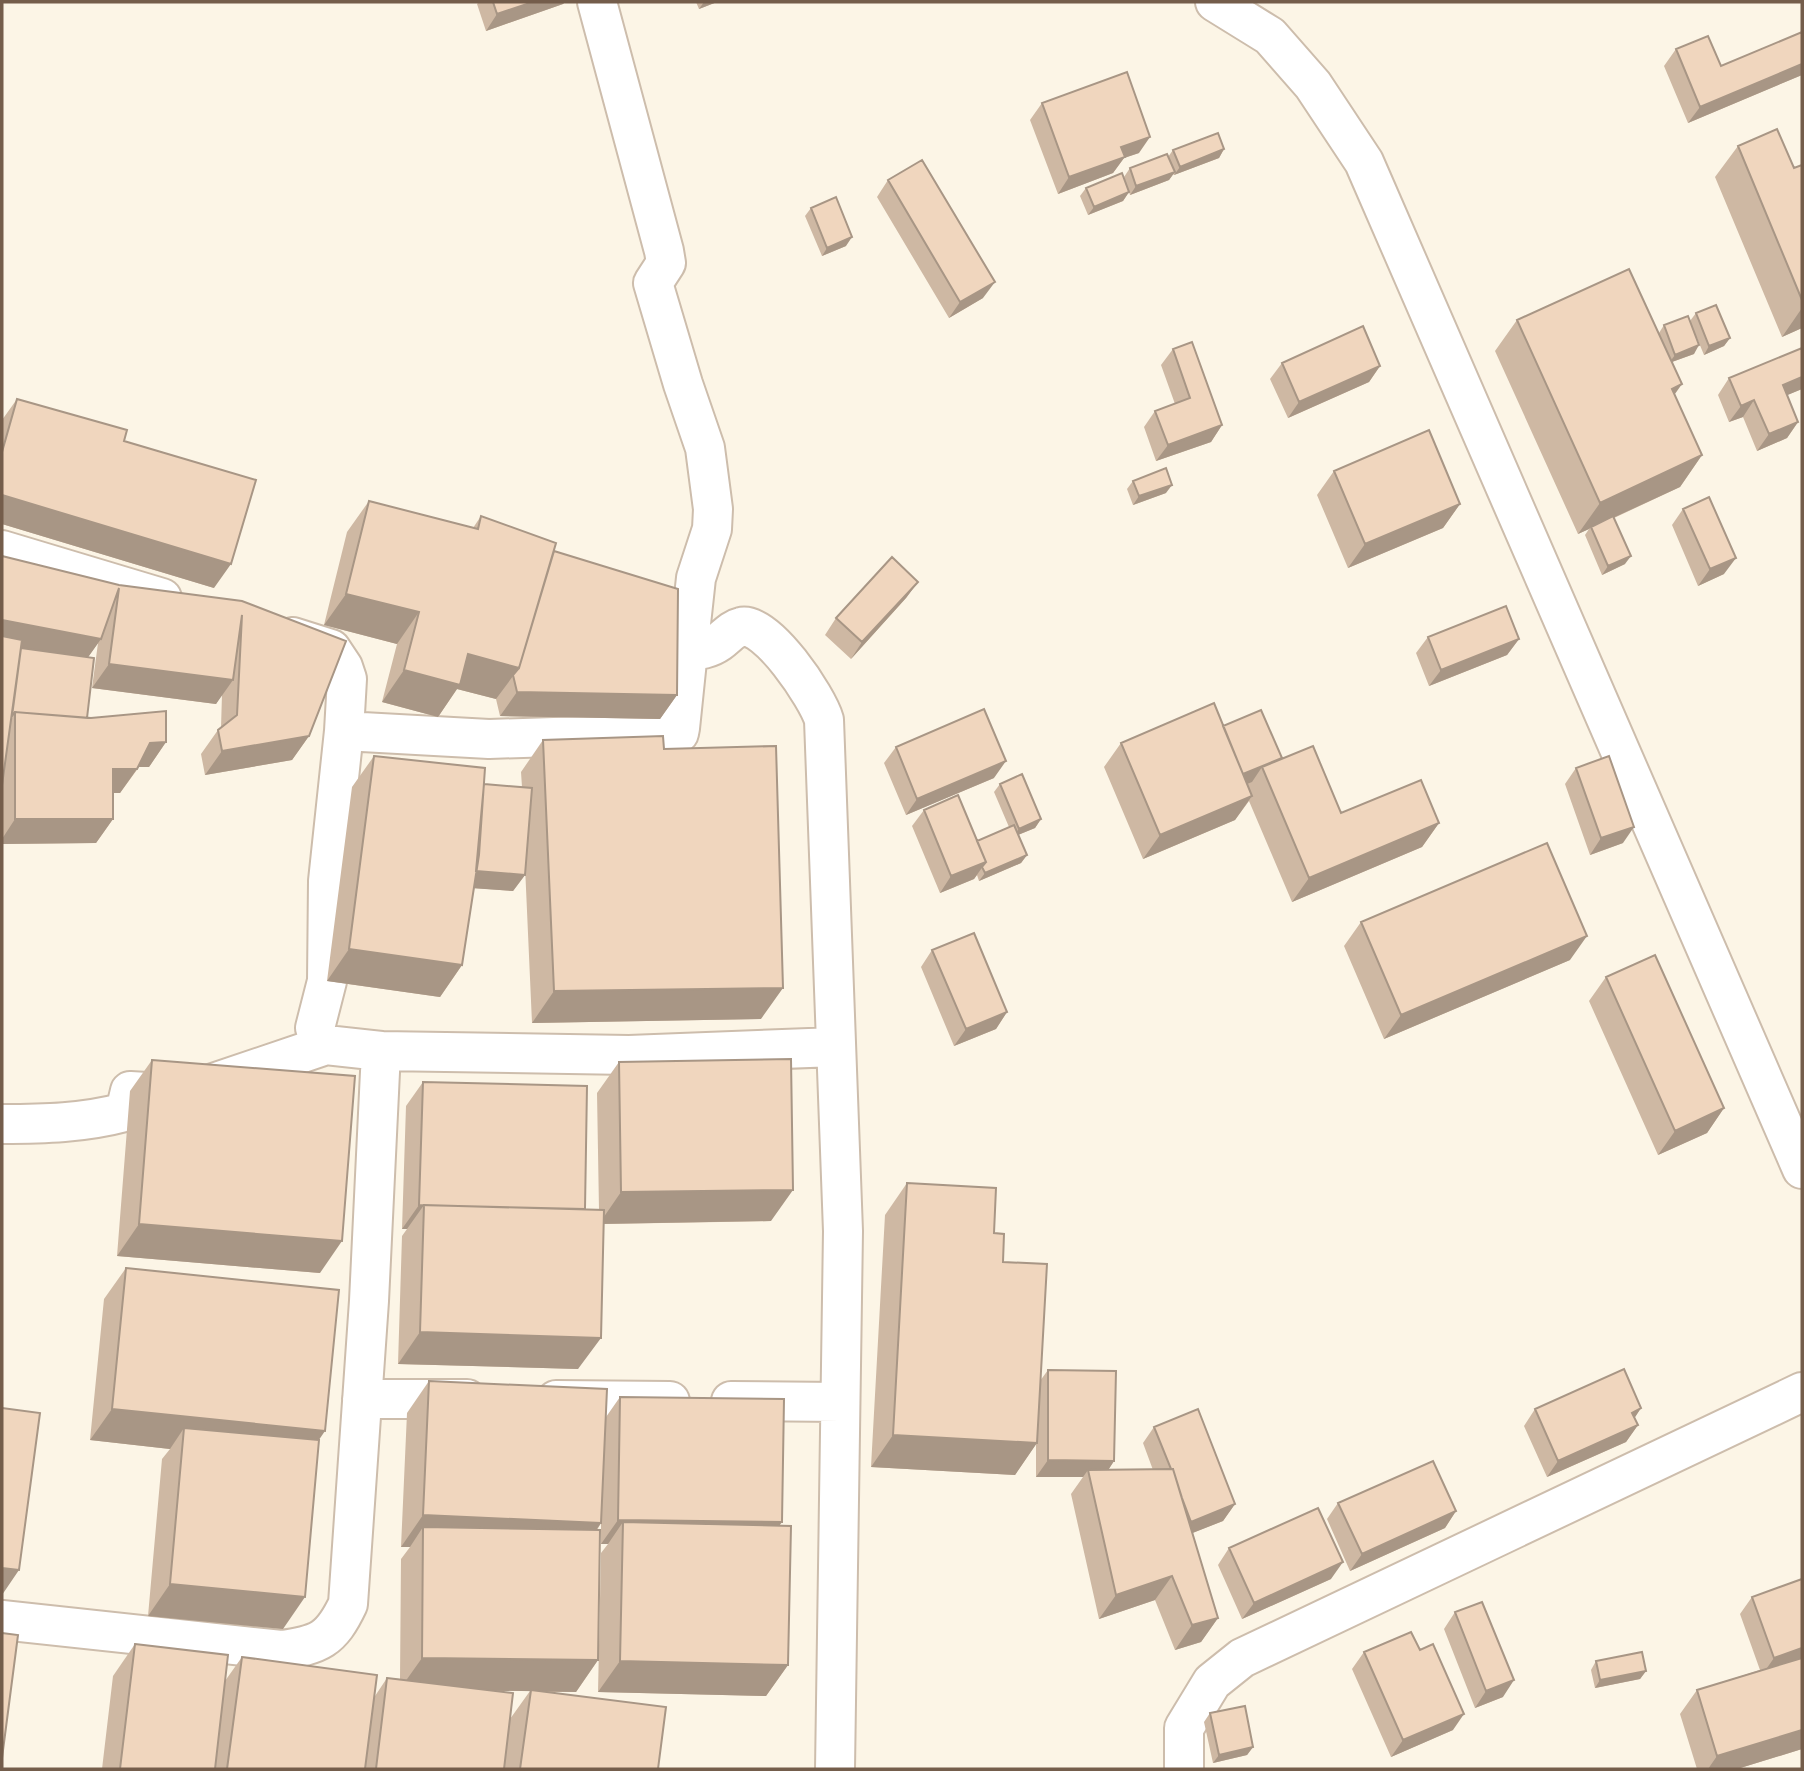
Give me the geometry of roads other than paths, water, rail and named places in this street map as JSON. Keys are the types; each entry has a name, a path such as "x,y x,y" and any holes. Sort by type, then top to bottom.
{"street":[{"path":"344,731 489,739 673,736 679,733 696,578 712,529 713,509 705,448 653,283 666,263 664,251 597,2"},
{"path":"1215,2 1270,36 1313,85 1364,162 1802,1169"},
{"path":"2,550 195,608"},
{"path":"688,651 707,649 734,630 743,626 751,627 784,656 821,709 824,720 843,1231 835,1769"},
{"path":"260,627 331,649 343,667 347,679 328,881 327,981 315,1028 320,1041 326,1045"},
{"path":"2,1125 65,1124 94,1120 125,1112 130,1091 181,1094 326,1045 381,1051 629,1055 836,1046"},
{"path":"2,1620 281,1650 313,1646 338,1626 348,1604 369,1301 381,1051"},
{"path":"1184,1769 1184,1728 1212,1682 1242,1658 1802,1392"},
{"path":"362,1399 841,1402"}]}
